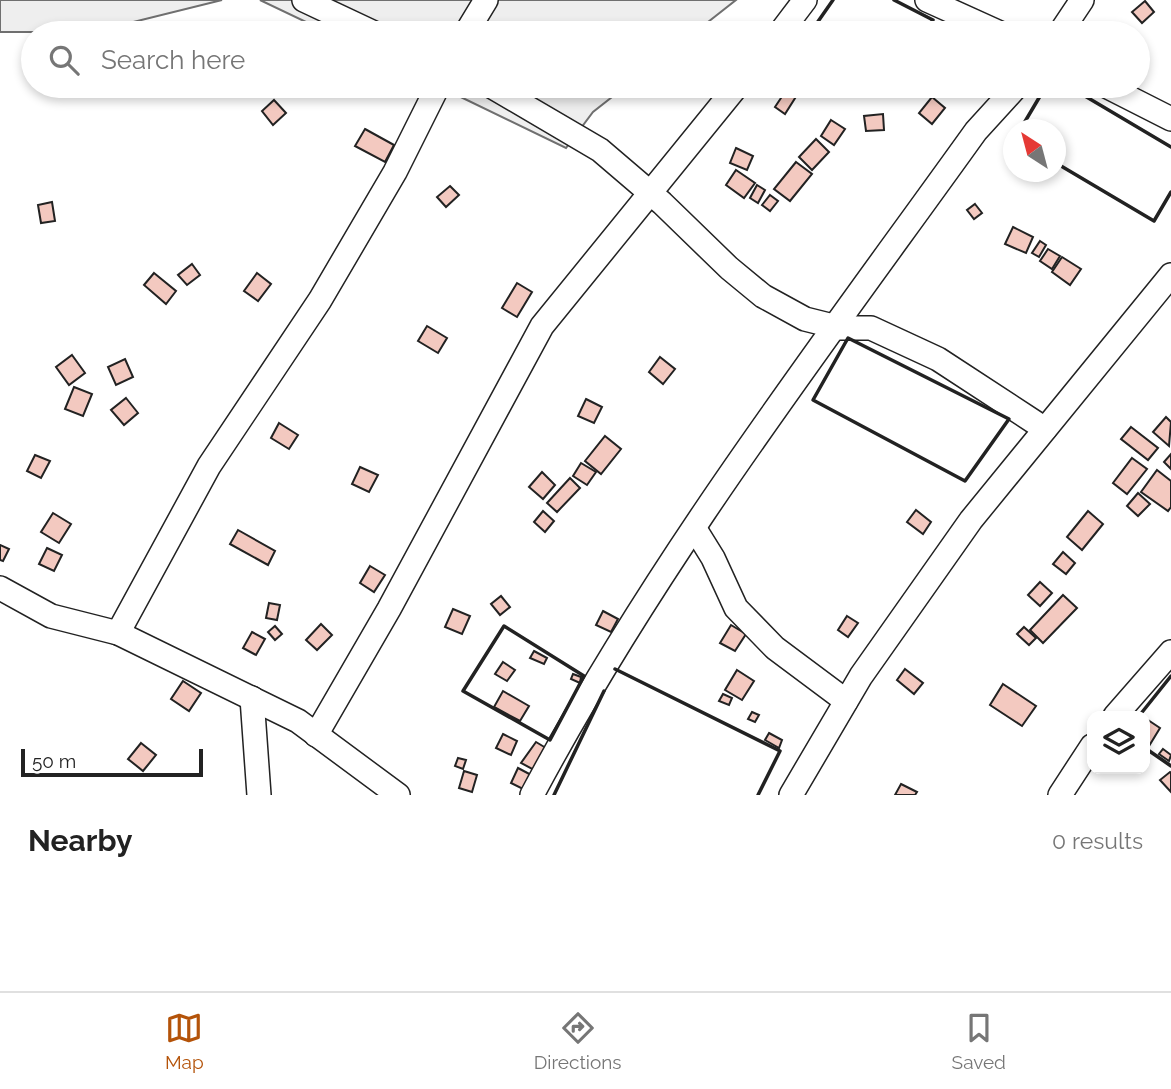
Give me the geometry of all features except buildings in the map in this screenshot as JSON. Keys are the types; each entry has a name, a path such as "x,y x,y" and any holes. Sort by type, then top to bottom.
{"street":[{"path":"304,0 349,21"},
{"path":"473,21 486,0"},
{"path":"789,21 805,0"},
{"path":"926,0 973,21"},
{"path":"1068,21 1082,0"},
{"path":"118,633 209,466 320,300 396,172 432,98"},
{"path":"511,98 600,150 763,296 805,319 836,327 871,328 938,359 1045,429"},
{"path":"316,735 389,609 542,326 727,98"},
{"path":"532,795 569,727 726,480 976,131 1006,98"},
{"path":"1130,98 1171,119"},
{"path":"791,795 846,701 971,520 1171,275"},
{"path":"695,529 713,558 736,608 775,648 846,701"},
{"path":"0,588 51,615 118,633 298,721 398,795"},
{"path":"1119,711 1171,652"},
{"path":"251,698 260,795"},
{"path":"1060,795 1087,754"}],"shaded area":[{"path":"0,0 222,0 137,21 21,21 21,32 0,32"},
{"path":"260,0 736,0 709,21 304,21"},
{"path":"463,98 611,98 593,112 566,148"}],"wall":[{"path":"818,21 833,0"},
{"path":"894,0 932,21"},
{"path":"1026,119 1039,98"},
{"path":"1088,98 1171,147"},
{"path":"1066,169 1154,221 1171,192"},
{"path":"848,338 1009,419 965,481 813,400 848,338"},
{"path":"504,626 584,676 550,740 463,691 504,626"},
{"path":"615,669 780,751 758,795"},
{"path":"1143,711 1171,676"},
{"path":"554,795 604,691"},
{"path":"1150,751 1171,766"}]}
